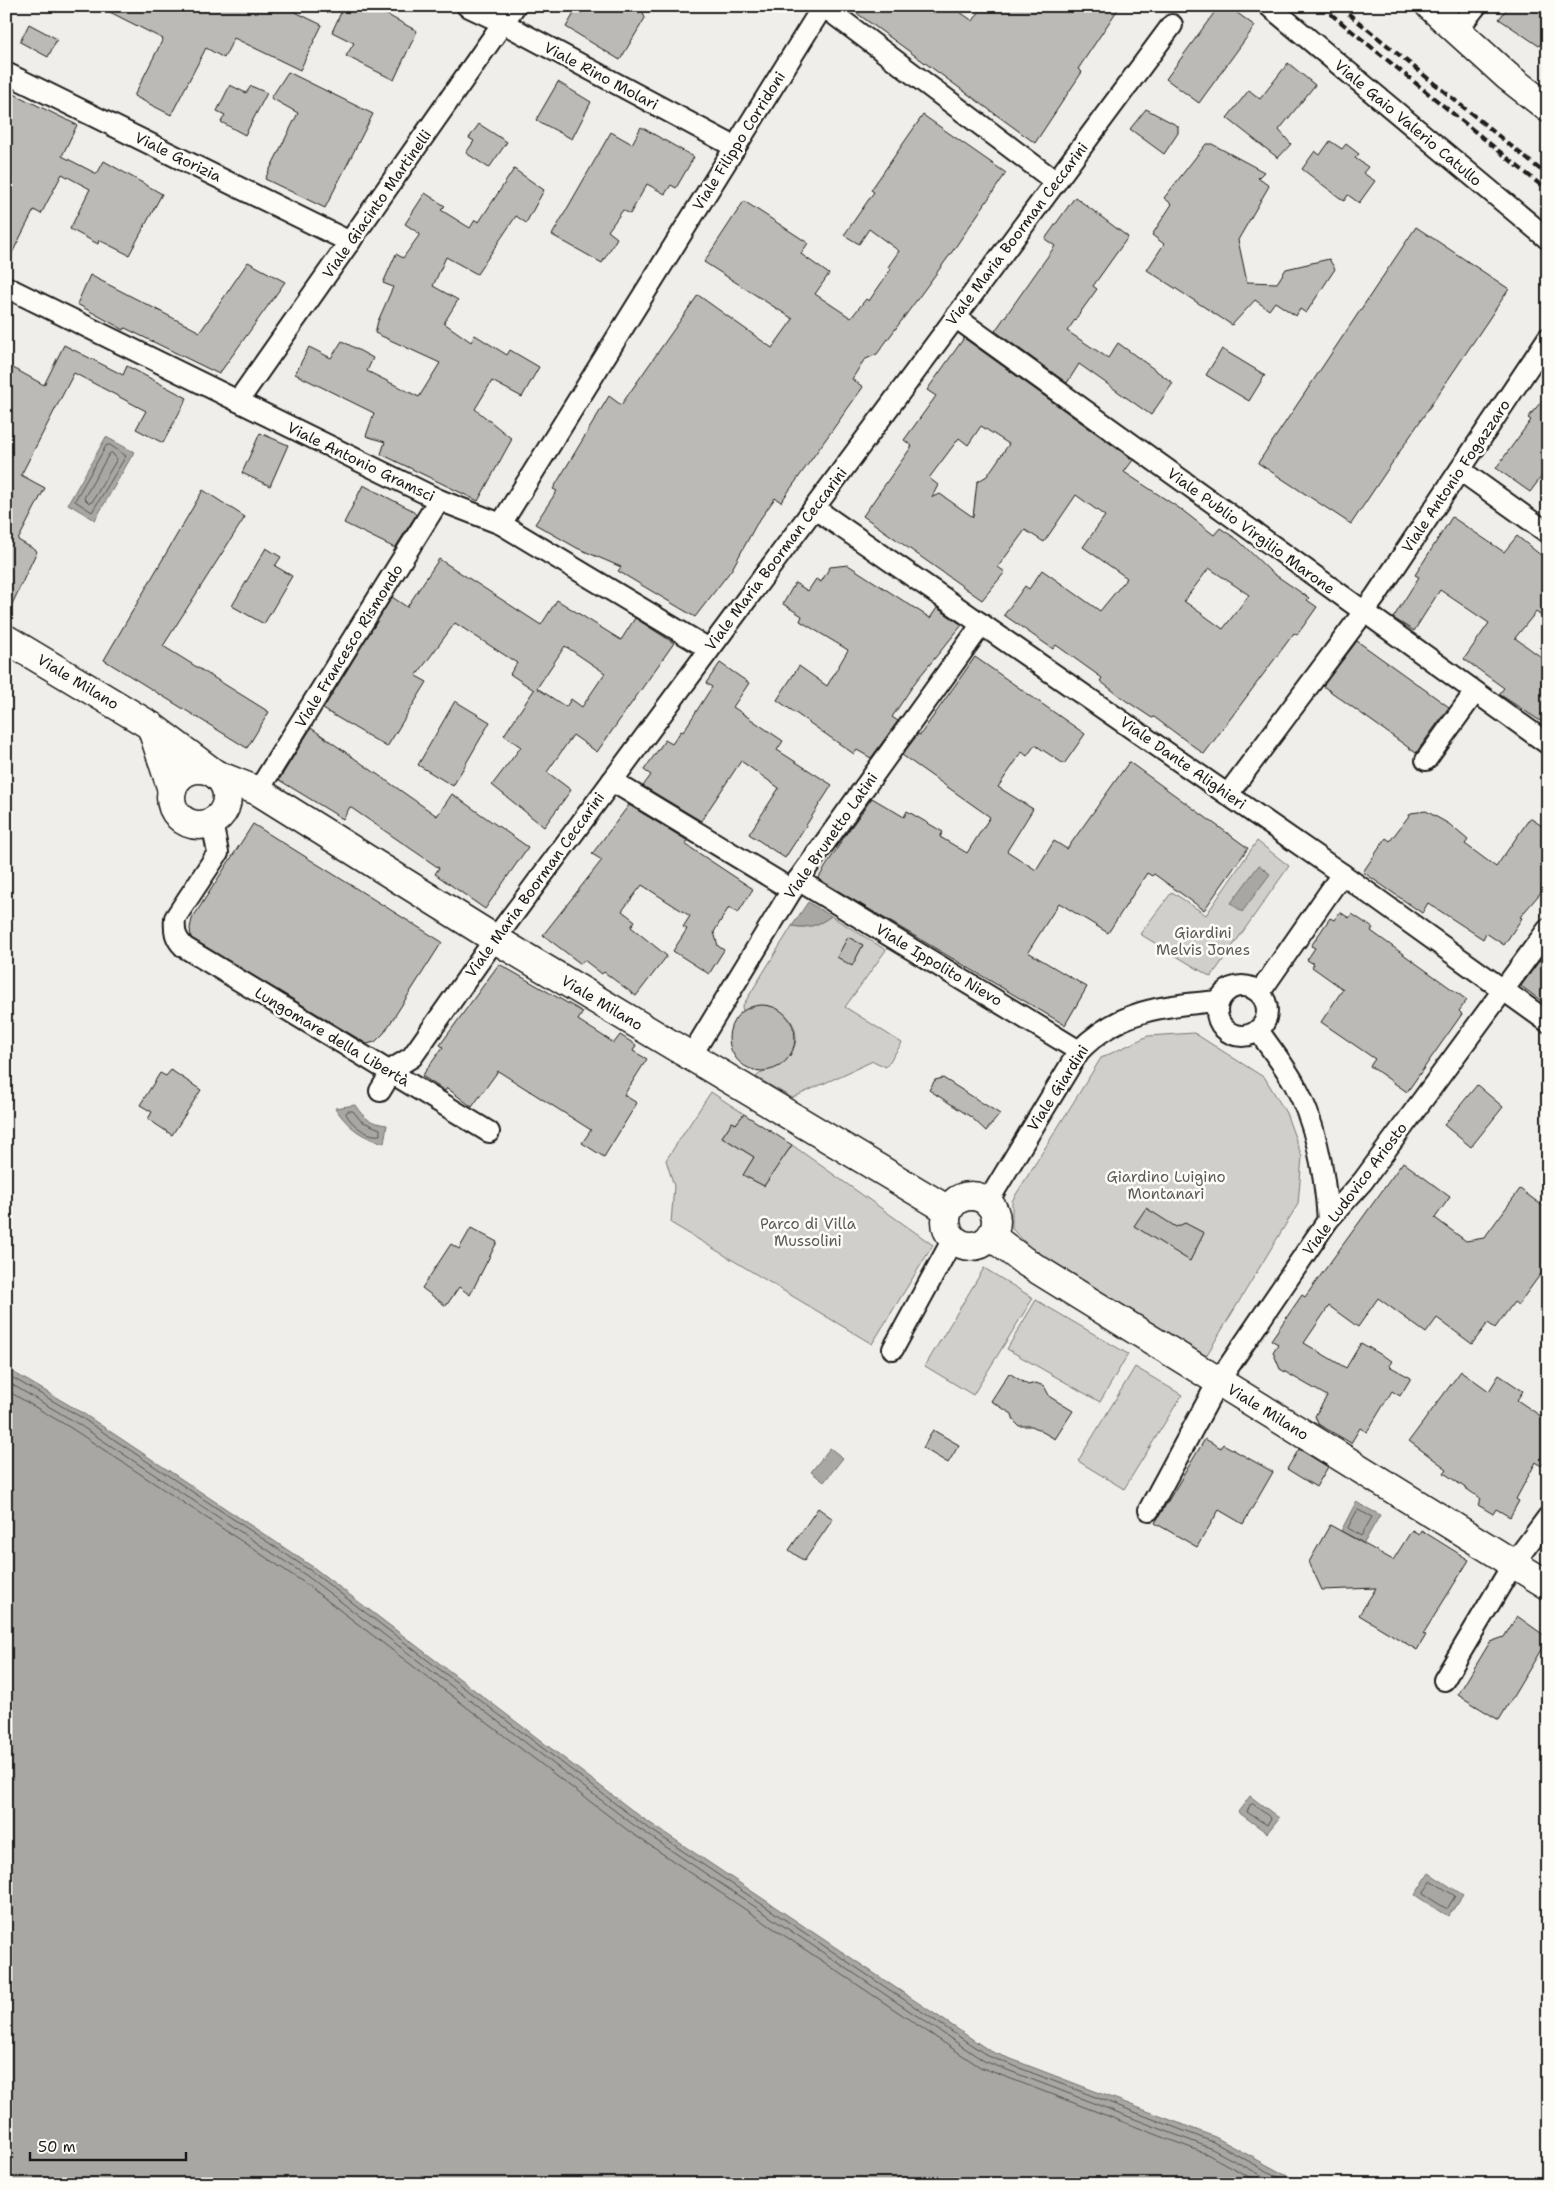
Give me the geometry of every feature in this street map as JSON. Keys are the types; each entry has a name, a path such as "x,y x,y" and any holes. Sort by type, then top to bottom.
{"street":[{"name":"Viale Rino Molari","path":"466,6 503,23 735,147"},
{"name":"Viale Giacinto Martinelli","path":"238,401 515,6"},
{"name":"Viale Filippo Corridoni","path":"501,524 823,6 1056,182"},
{"name":"Viale Gaio Valerio Catullo","path":"1269,6 1548,239"},
{"path":"1430,6 1458,29 1507,76 1548,108"},
{"path":"1458,29 1476,6"},
{"name":"Viale Maria Boorman Ceccarini","path":"380,1091 394,1068 412,1056 495,939 1172,26"},
{"name":"Viale Gorizia","path":"6,73 350,242"},
{"name":"Viale Antonio Gramsci","path":"6,287 439,500 501,524 709,649"},
{"name":"Viale Publio Virgilio Marone","path":"956,317 1548,744"},
{"name":"Viale Antonio Fogazzaro","path":"1228,794 1363,612 1548,338"},
{"path":"1460,470 1548,534"},
{"name":"Viale Francesco Rismondo","path":"258,791 439,500"},
{"name":"Viale Dante Alighieri","path":"814,508 1228,794 1548,1022"},
{"name":"Viale Brunetto Latini","path":"691,1056 795,885 982,624"},
{"name":"Viale Milano","path":"6,639 150,726 216,774 258,791 495,939 948,1210"},
{"path":"1426,760 1475,692"},
{"path":"150,726 172,790 173,806 182,820 198,825 258,791"},
{"path":"172,790 175,782 190,770 207,770 216,774 226,788 219,814"},
{"name":"Viale Ippolito Nievo","path":"612,781 795,885 1079,1051"},
{"name":"Lungomare della Libertà","path":"219,814 218,853 176,918 174,930 176,940 184,947 489,1132"},
{"path":"1260,992 1342,874"},
{"name":"Viale Ludovico Ariosto","path":"1149,1510 1218,1382 1328,1220 1363,1181 1548,929"},
{"path":"1240,986 1247,986 1260,992 1268,1008 1267,1016 1258,1030 1243,1036 1229,1033 1220,1023 1217,1016 1219,1000 1226,991 1240,986"},
{"name":"Viale Giardini","path":"987,1202 1079,1051 1096,1034 1128,1016 1171,1006 1219,1000"},
{"path":"1258,1030 1295,1085 1314,1131 1325,1182 1328,1220"},
{"path":"964,1197 980,1198 987,1202 995,1218 991,1236 979,1245 972,1246 964,1246 953,1239 946,1225 948,1210 952,1205 964,1197"},
{"name":"Viale Milano","path":"991,1236 1024,1261 1548,1585"},
{"path":"893,1349 953,1239"},
{"path":"1444,1680 1513,1564 1548,1517"}],"green space":[{"name":"Giardini Melvis Jones","path":"1257,841 1289,866 1211,977 1140,934 1172,892 1206,915"},
{"path":"831,916 886,950 845,1007 902,1043 886,1067 873,1061 792,1098 756,1077 788,1058 794,1046 796,1035 793,1025 779,1011 768,1007 756,1007 743,1011 742,1007 792,926 813,926"},
{"name":"Giardino Luigino Montanari","path":"1194,1033 1265,1078 1286,1113 1302,1157 1298,1204 1206,1356 1032,1249 1012,1229 1012,1201 1101,1058 1148,1036"},
{"name":"Parco di Villa Mussolini","path":"711,1092 744,1114 736,1124 732,1122 722,1137 754,1157 744,1175 764,1186 792,1145 933,1245 872,1344 671,1223 674,1186 666,1160"},
{"path":"984,1268 1033,1298 973,1395 925,1366"},
{"path":"1036,1300 1128,1354 1100,1402 1007,1349"},
{"path":"1135,1367 1182,1395 1124,1489 1078,1461"}],"water":[{"path":"106,437 134,452 95,520 68,504"},
{"path":"1259,865 1270,874 1242,912 1231,903"},
{"path":"808,902 831,916 813,926 792,926"},
{"path":"355,1105 368,1120 387,1125 384,1143 356,1131 335,1108"},
{"path":"6,1368 81,1412 313,1567 641,1817 990,2051 1215,2137 1302,2184 6,2184"},
{"path":"830,1448 843,1458 824,1482 811,1472"},
{"path":"1356,1502 1380,1515 1364,1543 1341,1531"},
{"path":"1250,1796 1279,1818 1267,1833 1238,1812"},
{"path":"1429,1873 1463,1895 1448,1917 1415,1895"}],"building":[{"path":"98,6 283,6 322,25 300,70 234,38 224,58 206,48 171,115 134,96 163,39"},
{"path":"344,6 371,6 417,31 394,80 346,56 354,43 332,32"},
{"path":"587,6 641,6 645,18 620,60 566,27 576,10 582,13"},
{"path":"847,6 951,6 973,21 983,6 1120,6 1078,69 1082,72 1035,143"},
{"path":"1219,6 1228,6 1255,26 1199,103 1166,79"},
{"path":"1509,6 1548,6 1548,34 1539,46 1499,19"},
{"path":"29,24 57,39 48,57 20,42"},
{"path":"1288,63 1315,85 1279,130 1291,144 1278,158 1227,118 1249,90 1260,99"},
{"path":"288,72 373,114 325,208 265,179 298,113 271,98"},
{"path":"558,82 591,102 572,139 536,120"},
{"path":"230,85 246,93 251,86 267,93 245,135 221,122 225,115 217,111"},
{"path":"6,90 77,125 62,156 97,174 104,161 162,194 129,255 99,240 98,244 70,229 90,189 62,174 41,214 34,210 6,265"},
{"path":"1146,109 1178,126 1178,133 1164,154 1130,129"},
{"path":"923,115 1006,173 952,252 877,354 864,360 852,379 863,387 781,502 775,498 756,525 732,569 695,617 618,571 621,567 577,548 535,524 557,491 553,489 609,396 621,405 698,295 772,348 793,319 704,262 744,201 808,243 801,254 829,274 815,294 851,318 866,299 869,301 891,269 888,267 899,251 869,229 859,244 844,235 874,192 871,190"},
{"path":"479,124 507,142 489,168 466,153 474,141 469,138"},
{"path":"641,127 694,157 676,188 671,185 665,194 647,184 630,214 623,210 608,231 617,238 602,263 552,235 611,132 632,144"},
{"path":"1330,141 1342,149 1346,144 1359,154 1355,158 1368,167 1363,173 1375,181 1359,203 1348,195 1344,201 1302,169 1315,151 1320,155"},
{"path":"1206,144 1212,144 1264,172 1258,178 1269,186 1238,240 1247,282 1277,283 1286,269 1329,259 1335,269 1306,313 1300,309 1296,316 1275,302 1269,310 1255,300 1232,325 1147,270 1164,244 1152,235 1172,204 1164,198"},
{"path":"514,169 544,190 526,223 516,216 477,274 446,257 433,286 458,300 444,323 471,342 475,335 507,355 510,350 539,367 522,397 492,381 475,409 512,439 478,501 381,454 385,442 366,436 374,413 295,374 309,347 331,358 342,341 373,358 367,371 419,397 440,363 375,333 378,321 393,287 383,283 396,254 403,258 420,234 405,224 425,193 445,206 441,210 470,228 475,220 479,222"},
{"path":"1075,197 1128,237 1093,286 1097,289 1067,331 1108,358 1118,343 1173,383 1151,415 1079,364 1067,383 995,331 1055,246 1045,239"},
{"path":"1416,227 1509,289 1351,524 1258,463"},
{"path":"248,262 285,282 219,374 125,328 124,330 77,304 90,275 200,332"},
{"path":"964,338 1133,460 1124,472 1182,510 1214,535 1220,528 1238,540 1271,572 1309,598 1307,600 1317,607 1297,635 1294,633 1204,754 1154,717 1152,718 1125,700 1100,681 1102,678 1056,645 1053,649 1004,615 1025,586 1029,589 1042,570 1100,611 1127,578 1083,547 1105,516 1076,495 1044,542 1025,530 998,567 1005,572 982,600 863,516 912,446 904,440 936,396 927,390","holes":["981,426 1009,444 987,476 977,482 973,517 940,494 932,497 938,485 929,478 959,438 968,445","1209,568 1249,595 1223,629 1184,601"]},
{"path":"64,345 123,375 127,366 187,398 163,443 136,429 146,411 74,373 21,475 45,488 18,540 37,551 6,617 6,364 44,385"},
{"path":"1222,349 1265,375 1249,401 1206,375"},
{"path":"1548,393 1548,468 1530,492 1496,468 1531,420 1528,418"},
{"path":"260,433 288,445 270,486 242,473"},
{"path":"363,485 412,510 416,515 395,548 344,523"},
{"path":"203,490 245,517 163,646 269,712 247,748 104,660"},
{"path":"1452,517 1504,552 1517,536 1548,561 1548,621 1536,612 1515,638 1548,662 1548,726 1499,694 1504,688 1464,659 1489,623 1440,590 1414,631 1393,618 1419,577 1415,575"},
{"path":"266,548 281,557 275,566 292,576 264,624 232,606"},
{"path":"439,559 541,625 557,600 621,640 635,618 674,643 597,752 573,735 547,772 571,790 544,827 492,785 521,747 504,735 534,690 510,674 517,663 455,623 416,676 427,682 387,747 323,709 392,597 407,607","holes":["565,646 605,673 582,707 571,699 566,707 537,688"]},
{"path":"848,565 930,618 937,608 962,625 916,681 892,717 898,721 871,758 857,750 854,754 777,700 799,666 827,686 848,650 800,621 802,616 783,604 795,583 808,591 816,579 821,582 830,567"},
{"path":"1357,641 1449,707 1416,753 1323,686"},
{"path":"975,657 1085,734 1064,764 1035,745 1027,756 1022,752 998,787 1033,809 1007,851 1036,870 1054,841 1067,849 1129,762 1248,848 1204,910 1154,874 1152,876 1147,873 1108,933 1059,903 1028,952 1087,987 1065,1025 818,879 844,837 872,798 904,817 907,811 943,832 940,837 967,853 990,817 902,755 918,734 920,735"},
{"path":"720,663 749,683 733,707 783,741 777,750 832,785 785,858 749,834 779,788 741,761 701,821 643,786 651,775 644,770 665,740 672,744 681,731 683,732 712,687 706,683"},
{"path":"455,701 490,722 453,786 418,765"},
{"path":"311,728 437,816 452,794 528,847 485,909 435,874 439,868 350,807 343,819 279,780"},
{"path":"629,805 688,841 685,844 753,889 738,913 729,907 714,932 718,946 724,950 709,974 673,951 687,929 683,927 690,916 642,885 622,911 635,921 631,927 667,956 636,996 604,972 602,974 584,960 581,964 543,935 602,860 592,854"},
{"path":"1426,811 1449,824 1468,840 1465,844 1496,867 1530,818 1548,830 1548,884 1520,917 1522,918 1504,945 1486,933 1483,939 1428,903 1422,913 1363,872 1386,838 1390,841 1411,813"},
{"path":"253,824 442,942 384,1033 375,1042 367,1044 191,938 190,928 192,919"},
{"path":"1340,912 1349,918 1352,914 1373,928 1371,931 1467,1000 1459,1011 1462,1014 1407,1092 1370,1066 1375,1059 1321,1022 1343,989 1312,967 1314,964 1307,960 1315,948 1311,946 1330,918 1334,920"},
{"path":"848,937 863,945 852,966 837,957"},
{"path":"1548,949 1548,1006 1521,986"},
{"path":"499,964 583,1012 578,1020 614,1043 620,1035 636,1045 633,1051 647,1059 624,1095 637,1103 604,1157 582,1143 591,1130 498,1071 472,1107 447,1088 445,1091 422,1076 443,1047 440,1045"},
{"path":"762,1005 775,1008 785,1015 792,1025 795,1038 792,1051 785,1061 775,1068 762,1071 749,1068 739,1061 732,1051 729,1038 732,1025 739,1015 749,1008"},
{"path":"171,1070 201,1090 172,1135 148,1119 152,1112 140,1105 160,1073 166,1076"},
{"path":"943,1078 1000,1114 986,1131 971,1117 929,1090 935,1080"},
{"path":"1477,1085 1503,1107 1471,1147 1444,1125"},
{"path":"744,1114 792,1145 764,1186 743,1175 754,1157 722,1137 732,1122 736,1124"},
{"path":"1403,1162 1450,1197 1435,1218 1466,1241 1484,1238 1520,1189 1548,1210 1548,1264 1518,1305 1514,1302 1495,1328 1488,1323 1472,1344 1437,1318 1426,1333 1378,1298 1358,1327 1329,1306 1304,1343 1346,1368 1361,1343 1392,1361 1389,1366 1411,1378 1400,1396 1392,1391 1367,1432 1360,1428 1351,1443 1318,1424 1315,1416 1327,1396 1280,1369 1273,1352 1278,1344 1271,1340 1302,1295 1305,1297"},
{"path":"1146,1208 1176,1227 1185,1223 1204,1233 1190,1261 1134,1226"},
{"path":"471,1228 497,1242 470,1295 459,1287 446,1306 422,1288 451,1244 459,1249"},
{"path":"1461,1371 1489,1391 1499,1375 1523,1391 1517,1400 1548,1421 1548,1457 1541,1466 1536,1462 1516,1499 1519,1501 1510,1517 1496,1509 1493,1514 1478,1505 1481,1499 1444,1473 1447,1469 1409,1441"},
{"path":"1009,1373 1028,1385 1036,1383 1044,1386 1050,1397 1073,1411 1055,1439 1032,1426 1019,1426 1014,1421 1012,1414 991,1401"},
{"path":"933,1430 959,1445 948,1463 923,1448"},
{"path":"1205,1439 1221,1448 1223,1444 1273,1472 1243,1524 1219,1510 1197,1547 1155,1523"},
{"path":"1299,1449 1328,1467 1316,1487 1287,1469"},
{"path":"818,1508 833,1519 804,1561 789,1550"},
{"path":"1330,1525 1393,1560 1412,1530 1419,1534 1421,1530 1469,1560 1423,1634 1426,1635 1417,1650 1359,1615 1376,1588 1322,1590 1309,1562"},
{"path":"1517,1616 1548,1638 1499,1720 1458,1695 1490,1642 1504,1637"}],"railway":[{"path":"1321,6 1548,191"},
{"path":"1339,6 1548,176"}]}
